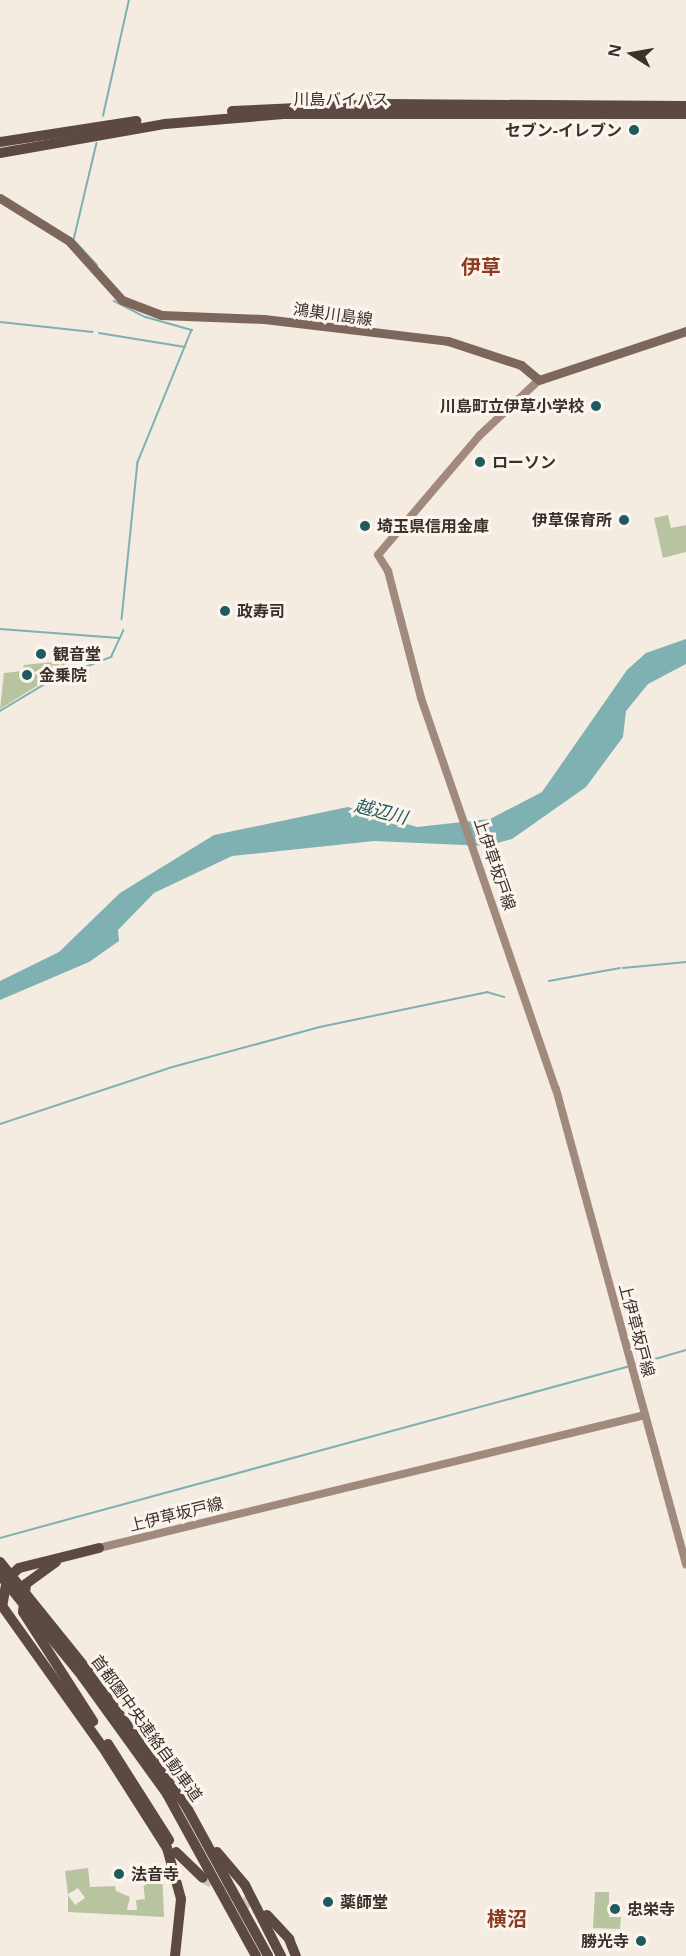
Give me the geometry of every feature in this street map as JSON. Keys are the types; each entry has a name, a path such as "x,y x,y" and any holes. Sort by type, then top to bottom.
{"highway":[{"name":"川島バイパス","path":"0,142 166,117 284,106 686,106"},
{"name":"川島バイパス","path":"0,153 165,124 284,114 686,114"},
{"path":"99,1548 36,1573 24,1588 23,1612 176,1852 204,1878"},
{"path":"99,1548 19,1568 7,1579 2,1606 102,1746 167,1848 181,1899 175,1956"},
{"name":"首都圏中央連絡自動車道","path":"0,1562 85,1673 167,1794 250,1943 255,1956"},
{"name":"首都圏中央連絡自動車道","path":"0,1575 153,1756 208,1843 268,1956"},
{"path":"208,1843 244,1884 281,1956"},
{"path":"176,1852 186,1898 180,1956"},
{"path":"267,1915 289,1939 296,1956"}],"main road":[{"name":"鴻巣川島線","path":"0,198 69,241 105,285 140,309 187,318 264,319 448,341 520,365 539,380"},
{"path":"539,380 686,331"},
{"name":"上伊草坂戸線","path":"539,380 480,435 378,555 388,571 402,640 556,1089 686,1565"},
{"name":"上伊草坂戸線","path":"99,1548 645,1415"}],"green space":[{"path":"668,515 671,528 686,525 686,552 663,558 654,518"},
{"path":"63,661 65,665 0,709 4,673 22,671 24,665"},
{"path":"88,1868 90,1887 115,1886 116,1891 130,1897 127,1910 137,1910 136,1900 145,1899 142,1875 162,1871 164,1917 68,1912 68,1895 75,1905 85,1898 78,1888 68,1894 65,1871"},
{"path":"595,1892 609,1892 609,1917 621,1917 620,1929 593,1928"}],"water":[{"path":"686,639 686,664 648,684 626,711 623,737 586,787 512,839 486,846 374,841 232,856 154,893 118,930 119,941 89,962 0,1000 0,981 59,952 120,893 214,835 348,807 417,827 490,819 542,792 627,670 646,653"}],"waterway":[{"path":"103,116 129,0"},
{"path":"97,143 74,240 97,265"},
{"path":"114,301 146,317 192,330 138,462 122,619"},
{"path":"0,322 92,332"},
{"path":"99,333 185,347"},
{"path":"0,629 119,638"},
{"path":"0,711 50,681 111,657 123,631"},
{"path":"623,968 686,962"},
{"path":"549,981 620,968"},
{"path":"0,1124 169,1068 320,1027 487,992 504,997"},
{"path":"635,1365 686,1350"},
{"path":"0,1538 627,1367"}],"tunnel":[{"path":"203,1878 260,1911"}],"place":[{"name":"セブン-イレブン","path":"634,130"},
{"name":"川島町立伊草小学校","path":"596,406"},
{"name":"ローソン","path":"480,462"},
{"name":"伊草保育所","path":"624,520"},
{"name":"埼玉県信用金庫","path":"365,526"},
{"name":"政寿司","path":"225,611"},
{"name":"観音堂","path":"41,654"},
{"name":"金乗院","path":"27,675"},
{"name":"法音寺","path":"119,1874"},
{"name":"薬師堂","path":"328,1902"},
{"name":"忠栄寺","path":"615,1909"},
{"name":"勝光寺","path":"641,1941"}],"district":[{"name":"伊草","path":"481,266"},
{"name":"横沼","path":"507,1918"}],"water label":[{"name":"越辺川","path":"381,811"}]}
